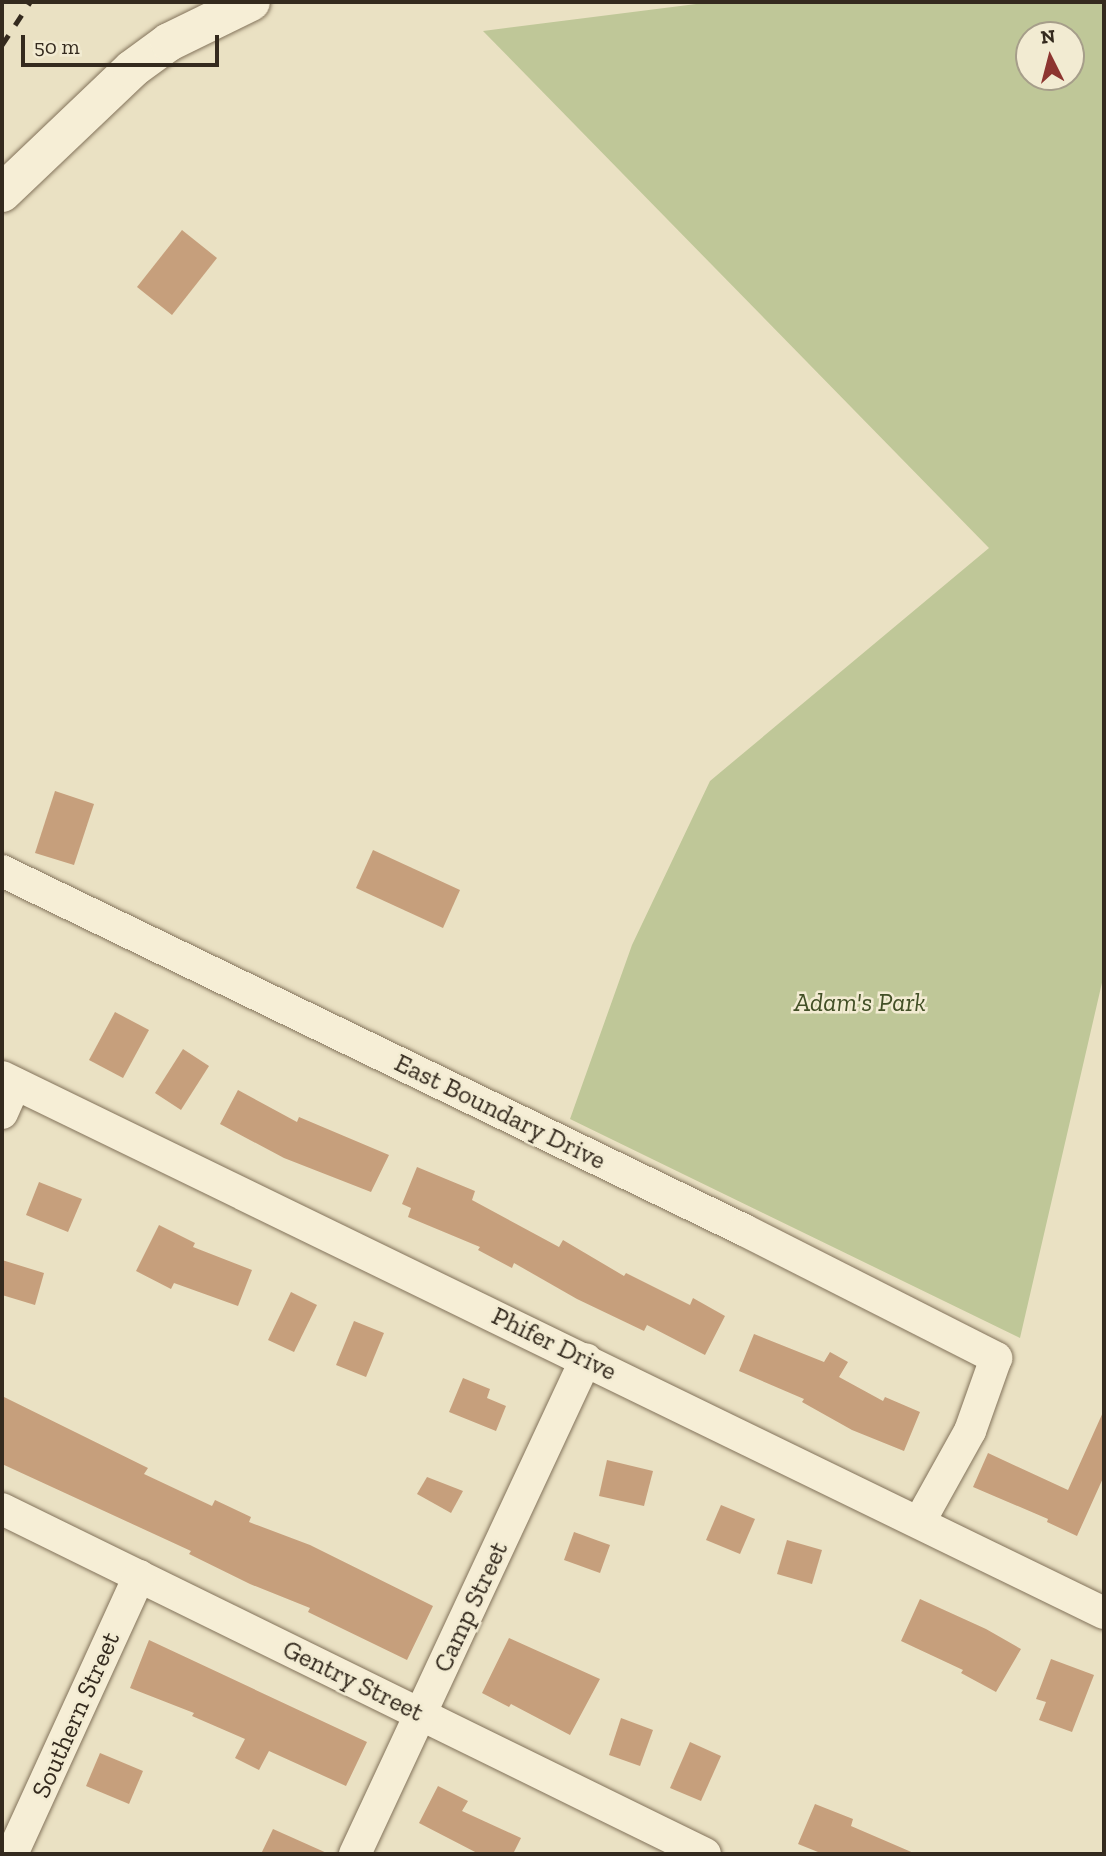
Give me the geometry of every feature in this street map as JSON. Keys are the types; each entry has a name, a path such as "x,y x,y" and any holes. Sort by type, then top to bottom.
{"main road":[{"path":"2,193 132,69 169,42 251,2"}],"street":[{"name":"East Boundary Drive","path":"2,871 744,1230 996,1358 970,1431 920,1521"},
{"path":"2,1113 8,1080"},
{"name":"Phifer Drive","path":"8,1080 920,1521 1104,1613"},
{"name":"Camp Street","path":"355,1854 586,1359"},
{"name":"Gentry Street","path":"2,1509 705,1854"},
{"name":"Southern Street","path":"12,1854 139,1576"}],"green space":[{"name":"Adam's Park","path":"712,2 1104,2 1104,974 1020,1338 570,1119 632,945 710,781 989,548 483,31"}],"building":[{"path":"182,230 217,258 172,315 137,287"},
{"path":"55,791 94,804 74,865 35,853"},
{"path":"373,850 460,890 443,928 356,888"},
{"path":"115,1012 149,1030 123,1078 89,1060"},
{"path":"183,1049 209,1066 181,1110 155,1093"},
{"path":"238,1090 297,1122 299,1117 389,1155 371,1192 284,1158 220,1124"},
{"path":"417,1167 475,1191 472,1200 559,1247 563,1240 624,1276 626,1273 690,1305 693,1298 725,1316 705,1355 647,1325 644,1331 577,1299 514,1263 512,1268 478,1250 480,1247 408,1217 411,1208 402,1204"},
{"path":"39,1182 82,1199 68,1232 26,1215"},
{"path":"159,1225 195,1243 193,1247 252,1270 238,1306 174,1283 171,1289 136,1271"},
{"path":"2,1260 44,1273 35,1305 2,1295"},
{"path":"291,1292 317,1305 294,1352 268,1340"},
{"path":"354,1321 384,1333 366,1377 336,1365"},
{"path":"754,1334 824,1362 830,1352 848,1362 839,1377 883,1401 885,1397 920,1412 904,1451 852,1430 802,1402 804,1399 739,1371"},
{"path":"463,1378 490,1389 487,1398 506,1406 496,1431 449,1412"},
{"path":"2,1396 148,1468 144,1474 212,1506 215,1500 251,1517 249,1522 310,1545 433,1606 407,1660 308,1612 310,1608 250,1584 189,1554 191,1551 2,1464"},
{"path":"1104,1410 1104,1476 1077,1536 1047,1522 1048,1519 973,1487 988,1453 1068,1490"},
{"path":"607,1460 653,1471 644,1506 599,1496"},
{"path":"427,1477 463,1491 451,1513 417,1494"},
{"path":"721,1505 755,1519 740,1554 706,1540"},
{"path":"574,1532 610,1545 600,1573 564,1560"},
{"path":"787,1540 822,1550 812,1584 777,1574"},
{"path":"920,1599 986,1629 1021,1649 996,1692 961,1673 963,1670 901,1641"},
{"path":"509,1638 600,1679 570,1735 511,1704 509,1707 482,1693"},
{"path":"149,1640 367,1742 346,1786 269,1751 259,1770 235,1758 245,1739 192,1716 194,1713 130,1688"},
{"path":"1051,1659 1094,1675 1072,1732 1039,1720 1046,1702 1036,1699"},
{"path":"621,1718 653,1730 640,1766 609,1755"},
{"path":"690,1742 721,1756 701,1801 670,1788"},
{"path":"100,1753 143,1771 129,1804 86,1786"},
{"path":"438,1786 468,1801 462,1811 521,1838 513,1854 479,1854 419,1823"},
{"path":"815,1804 853,1819 851,1826 916,1854 823,1854 798,1844"},
{"path":"273,1829 329,1854 261,1854"}],"railway":[{"path":"2,45 30,2"}]}
